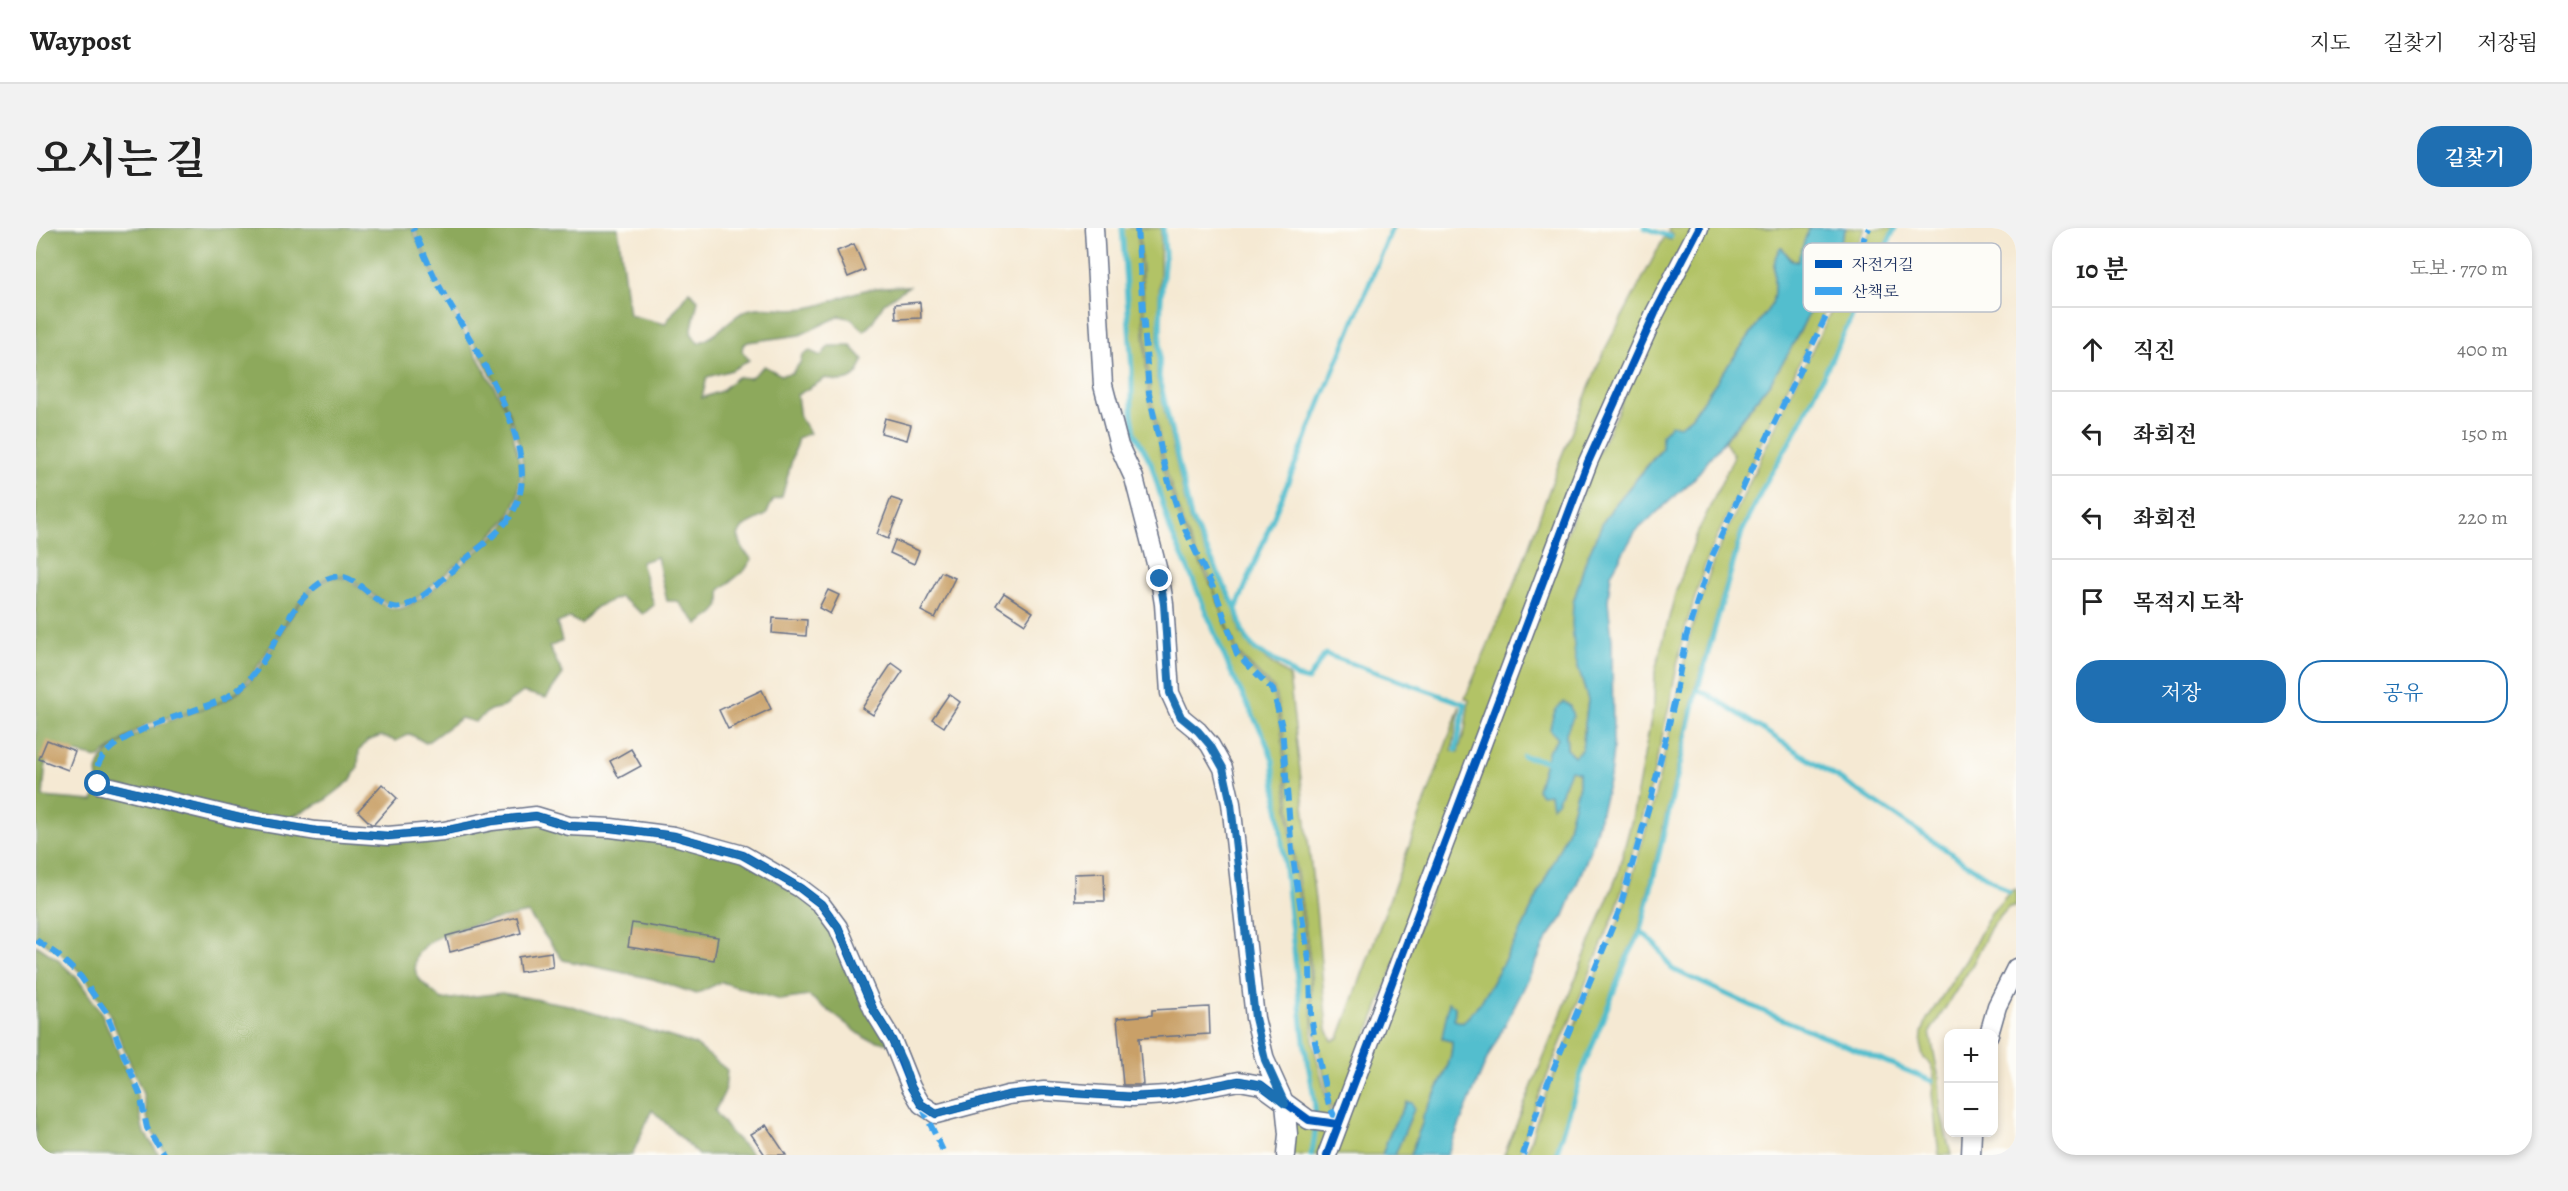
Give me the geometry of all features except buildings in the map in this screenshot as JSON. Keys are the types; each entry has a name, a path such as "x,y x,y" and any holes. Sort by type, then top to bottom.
{"street":[{"path":"1094,228 1103,385 1114,429 1134,478 1160,579 1164,604 1170,693 1181,717 1210,745 1223,768 1231,804 1255,1018 1265,1060 1285,1104 1288,1134 1286,1155"},
{"path":"1327,1155 1588,462 1655,313 1699,228"},
{"path":"98,784 240,818 316,831 388,836 444,831 492,821 536,816 569,826 645,831 706,843 742,855 800,888 821,904 838,927 873,1009 892,1040 916,1096 921,1104 936,1114 1008,1095 1044,1091 1133,1097 1166,1095 1239,1081 1261,1085 1285,1104 1314,1122 1338,1124"},
{"path":"1990,1029 1997,1006 2016,968"},
{"path":"1971,1155 1972,1137"}],"green space":[{"path":"36,228 412,228 437,283 508,412 521,469 518,496 508,518 488,539 413,601 399,605 388,603 348,578 337,576 324,579 301,600 248,679 227,698 205,708 147,725 98,758 47,747 43,797 93,801 98,788 317,836 533,821 648,835 743,859 823,910 890,1044 865,1038 809,996 780,1000 721,982 696,994 653,979 563,960 528,913 476,924 436,939 422,949 415,962 418,977 442,1000 502,993 568,1005 696,1045 727,1070 725,1091 715,1111 730,1132 753,1155 699,1155 652,1110 632,1155 167,1155 149,1127 143,1094 108,1011 83,975 60,953 36,937"},
{"path":"415,228 618,228 629,315 665,324 689,291 698,300 691,333 698,343 711,336 740,313 754,308 806,308 868,289 909,286 884,303 864,331 852,319 840,316 800,335 748,342 743,345 742,351 749,360 732,370 707,377 702,398 721,391 737,377 750,378 764,366 781,375 792,373 800,363 802,355 810,351 821,356 829,346 851,346 863,359 858,372 850,379 839,381 826,378 797,395 800,418 810,433 798,438 782,497 773,500 766,515 744,526 738,535 743,550 752,559 745,570 720,590 720,603 716,611 698,624 677,601 667,601 657,557 641,562 654,605 643,614 620,597 596,607 581,624 570,618 557,623 562,641 549,647 563,674 546,698 523,692 503,707 490,710 475,722 461,718 426,743 410,734 396,741 381,736 367,741 359,751 358,767 350,781 324,801 281,822 99,782 98,767 108,753 124,741 170,720 226,700 242,689 266,660 296,609 308,594 323,582 335,578 346,579 385,606 396,609 408,606 432,591 484,546 506,524 516,508 520,498 523,473 519,446 510,417 498,387 435,275"},
{"path":"1123,228 1137,228 1148,393 1165,474 1181,523 1216,596 1236,654 1272,690 1281,727 1292,852 1309,967 1313,1042 1328,1106 1334,1121 1318,1120 1306,1048 1274,760 1265,737 1230,669 1194,579 1170,529 1151,462 1136,433"},
{"path":"1139,228 1161,228 1157,378 1189,519 1234,608 1240,632 1251,648 1289,676 1316,909 1327,1029 1332,1041 1339,1038 1460,706 1452,751 1458,752 1465,730 1469,700 1465,698 1521,568 1560,460 1603,353 1664,238 1671,240 1673,234 1668,232 1669,228 1694,228 1638,341 1336,1115 1330,1105 1312,1015 1311,967 1294,852 1283,727 1274,689 1238,653 1209,576 1183,523 1167,473 1150,393"},
{"path":"1704,228 1809,228 1798,262 1792,260 1781,247 1775,260 1772,304 1692,416 1680,426 1613,507 1603,522 1586,560 1573,603 1575,657 1588,700 1582,750 1574,756 1567,749 1566,733 1558,739 1537,789 1550,794 1552,805 1570,769 1579,772 1579,785 1567,832 1523,927 1481,1002 1463,1023 1454,1020 1455,1007 1446,1022 1442,1038 1452,1041 1449,1060 1442,1080 1423,1116 1410,1155 1395,1155 1414,1109 1407,1102 1391,1130 1382,1155 1332,1155 1593,464"},
{"path":"1846,228 1865,228 1858,243 1839,243"},
{"path":"1872,228 1893,228 1886,243 1865,243"},
{"path":"1809,312 1824,312 1707,559 1683,636 1648,798 1616,910 1538,1098 1519,1155 1504,1155 1617,876 1632,819 1654,703 1655,671 1676,591 1697,534 1734,456 1724,441 1771,381 1800,332"},
{"path":"1831,312 1853,312 1799,423 1765,481 1740,532 1694,694 1639,930 1625,957 1580,1074 1554,1155 1526,1155 1543,1100 1622,913 1654,800 1689,638 1713,562"},
{"path":"2016,889 2016,907 2009,907 1991,927 1973,964 1930,1032 1939,1078 1944,1137 1947,1137 1951,1155 1939,1155 1932,1094 1934,1076 1931,1065 1923,1057 1922,1033 1927,1019 1966,960 1991,913 2011,891"},
{"path":"36,945 56,958 78,979 102,1014 137,1096 143,1130 159,1155 36,1155"},
{"path":"1291,1120 1334,1128 1324,1155 1292,1155"}],"water":[{"path":"1809,228 1846,228 1840,243 1804,243"},
{"path":"1803,245 1803,312 1809,312 1788,354 1771,381 1693,480 1635,532 1611,574 1608,601 1612,640 1613,749 1610,777 1592,846 1564,916 1547,939 1487,1059 1447,1155 1410,1155 1423,1116 1449,1061 1452,1042 1442,1038 1449,1002 1455,1007 1454,1020 1463,1023 1481,1002 1523,927 1567,832 1579,785 1579,772 1570,770 1557,802 1552,806 1550,794 1541,795 1537,789 1549,749 1558,739 1550,729 1553,717 1558,707 1564,702 1570,706 1573,717 1566,733 1567,749 1574,756 1582,749 1588,700 1575,657 1572,624 1573,603 1586,560 1603,522 1613,507 1662,449 1662,435 1671,424 1680,426 1692,416 1772,304 1775,260 1781,247 1791,260 1797,262"},
{"path":"1407,1102 1412,1103 1414,1109 1395,1155 1382,1155 1391,1130"}],"waterway":[{"path":"1122,228 1135,433 1151,463 1170,529 1230,670 1273,760 1305,1050 1315,1108 1316,1123 1311,1155"},
{"path":"1163,228 1165,254 1161,299 1159,377 1191,518 1236,609 1248,641 1257,651 1283,665 1296,677 1308,680 1325,654 1465,704 1456,750"},
{"path":"1236,609 1392,228"},
{"path":"1645,228 1671,237"},
{"path":"1888,243 1895,228"},
{"path":"1556,1155 1581,1074 1627,958 1641,931 1696,695 1742,532 1766,482 1800,424 1854,312"},
{"path":"1697,690 1709,695 1860,792 2009,892"},
{"path":"1523,756 1546,761"},
{"path":"1641,931 1656,945 1672,969 1765,1012 1932,1081"}],"marked path":[{"path":"98,784 97,767 106,753 123,740 144,729 225,698 241,687 254,674 296,608 308,593 323,581 335,576 346,578 385,604 396,607 407,605 431,590 483,545 505,523 516,507 522,472 518,445 509,416 496,386 437,282 413,228"},
{"path":"1137,228 1149,393 1166,473 1182,523 1217,596 1237,654 1273,690 1282,727 1292,852 1310,967 1311,1015 1329,1105 1338,1124"},
{"path":"1862,243 1869,228"},
{"path":"1523,1155 1541,1099 1619,911 1651,799 1674,703 1686,637 1710,561 1828,312"},
{"path":"36,940 58,955 81,977 106,1012 140,1094 147,1128 164,1155"},
{"path":"922,1107 945,1155"}],"cycle path":[{"path":"1327,1155 1588,462 1655,313 1699,228"},
{"path":"98,784 239,818 316,831 388,836 444,831 492,821 536,816 569,826 611,828 674,836 743,855 800,888 821,904 838,927 873,1009 892,1040 911,1087 921,1104 936,1114 1008,1095 1044,1091 1133,1097 1166,1095 1239,1081 1261,1085 1309,1120 1338,1124"}],"route":[{"path":"98,784 240,818 316,831 388,836 444,831 492,821 536,816 569,826 645,831 706,843 742,855 800,888 821,904 838,927 873,1009 903,1063 911,1087 921,1104 936,1114 1008,1095 1044,1091 1087,1092 1133,1097 1166,1095 1216,1083 1239,1081 1261,1085 1285,1104 1265,1060 1255,1018 1231,804 1223,768 1210,745 1174,707 1170,693 1164,604 1160,579"}]}
